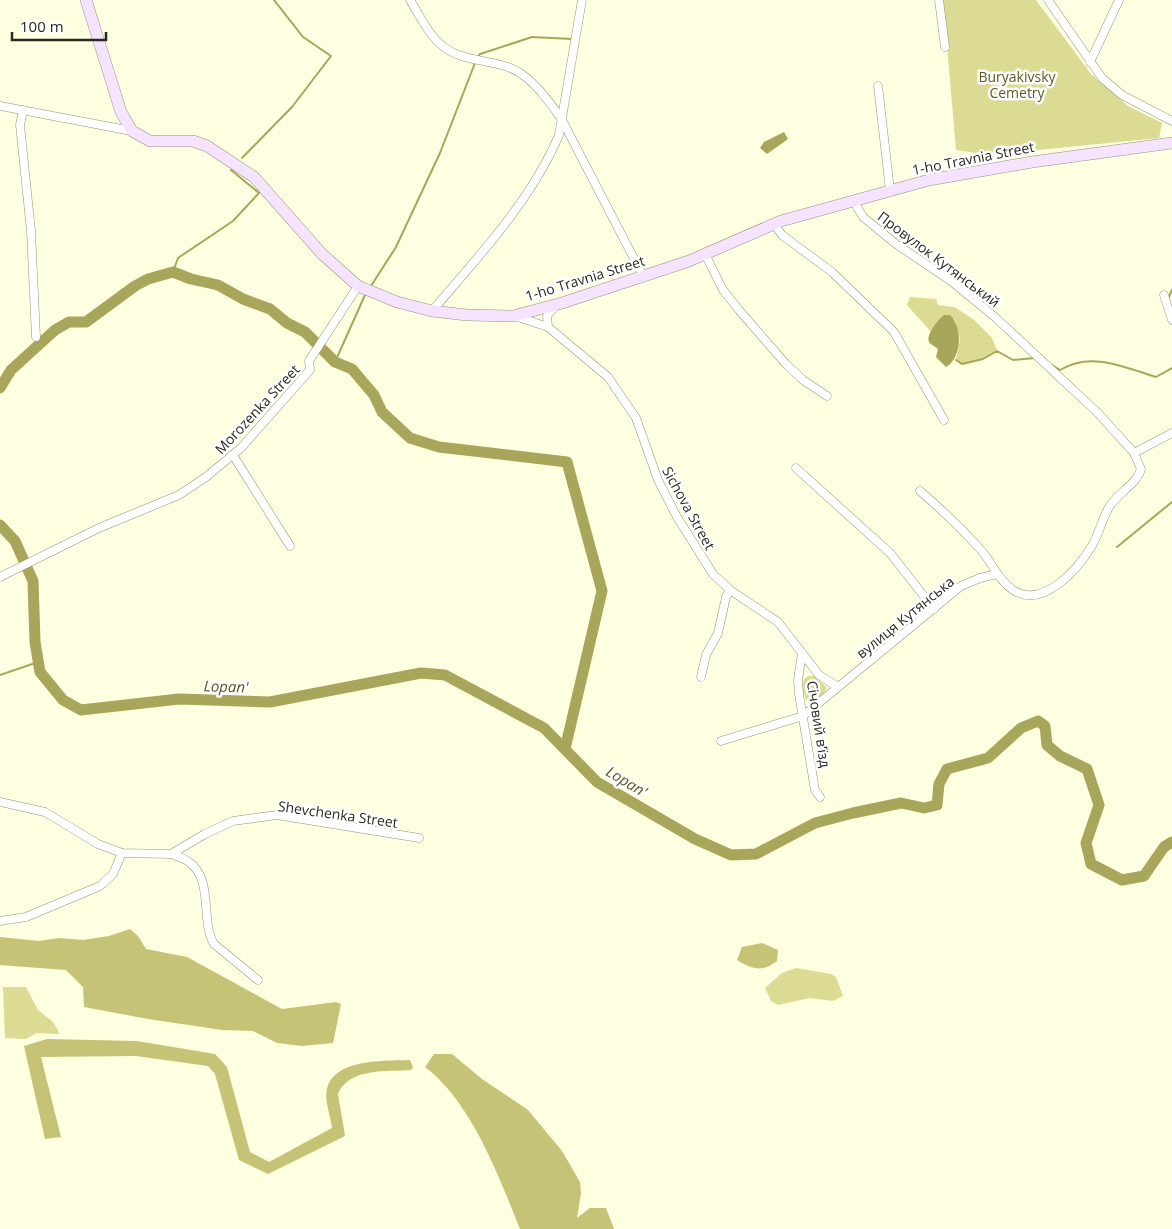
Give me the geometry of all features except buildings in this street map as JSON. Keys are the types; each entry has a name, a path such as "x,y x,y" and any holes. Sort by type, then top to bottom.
{"street":[{"path":"86,0 121,112 132,131"},
{"path":"410,0 427,28 444,47 468,59 498,65 520,73 548,100 561,118 642,276"},
{"path":"432,311 477,258 521,200 552,152 559,135 582,0"},
{"path":"940,0 946,47"},
{"path":"1048,0 1102,78 1122,95 1172,121"},
{"path":"1090,62 1119,0"},
{"path":"878,86 890,190"},
{"path":"0,106 132,131"},
{"path":"24,110 20,125 31,231 36,337"},
{"name":"1-ho Travnia Street","path":"132,131 150,141 193,141 207,146 247,172 254,177 322,254 358,286 397,302 432,311 467,315 513,316 558,304 705,254 774,224 890,190 929,180 1032,162 1172,143"},
{"name":"Провулок Кутянський","path":"853,200 863,218 896,244 951,281 996,318 1098,413 1134,453"},
{"path":"774,224 782,235 832,272 894,332 944,420"},
{"path":"705,254 723,290 739,310 785,363 803,380 827,396"},
{"name":"Morozenka Street","path":"0,577 100,528 179,495 233,456 310,370 309,361 358,286"},
{"path":"1164,295 1172,320"},
{"path":"548,327 547,316 558,304"},
{"name":"Sichova Street","path":"513,316 548,327 595,364 627,402 636,418 658,480 713,574 730,590 778,622 819,675 838,687"},
{"path":"920,491 981,550 997,574 1012,590 1022,595 1036,596 1049,591 1083,557 1093,544 1108,507 1139,477 1141,469 1134,453 1172,433"},
{"path":"233,456 290,546"},
{"path":"796,468 890,553 934,609"},
{"name":"вулиця Кутянська","path":"721,741 803,716 961,586 980,578 997,574"},
{"path":"700,677 706,655 718,633 726,597 730,590"},
{"name":"Січовий в’їзд","path":"802,653 798,680 816,790 820,797"},
{"path":"0,802 45,812 98,844 122,852 171,854 189,861 198,871 205,895 210,936 214,944 258,980"},
{"name":"Shevchenka Street","path":"171,854 205,834 233,821 277,815 419,838"},
{"path":"0,921 26,918 100,886 112,874 122,852"}],"green space":[{"name":"Buryakivsky Cemetry","path":"943,0 1036,0 1091,74 1128,106 1162,123 1159,138 1017,152 976,153 956,150"},
{"path":"910,297 936,299 938,305 954,307 973,319 992,338 997,351 983,359 962,364 956,360 960,339 955,319 932,333 907,305"},
{"path":"809,676 815,676 827,688 813,703 806,700 802,688 804,679"},
{"path":"796,968 831,974 836,977 843,996 833,1001 810,998 778,1005 771,1001 765,988 782,973"},
{"path":"3,987 26,987 38,1010 53,1022 60,1034 37,1033 26,1039 5,1038"}],"shaded area":[{"path":"784,132 788,139 767,154 760,148 764,142"},
{"path":"944,315 950,315 954,320 959,334 958,350 951,363 946,367 936,357 938,349 930,343 929,339 933,327"},
{"path":"130,929 138,936 146,949 187,957 282,1009 336,1002 341,1004 333,1043 302,1046 277,1043 253,1031 222,1030 84,1007 83,987 66,970 0,965 0,937 39,941 59,938 83,940 109,936"},
{"path":"762,943 778,950 777,961 772,965 753,968 737,960 742,947"},
{"path":"47,1039 137,1041 215,1054 227,1067 250,1152 269,1162 332,1128 326,1093 332,1079 340,1072 350,1066 375,1061 410,1060 413,1067 411,1070 381,1071 360,1075 351,1079 343,1085 338,1094 345,1136 268,1174 239,1160 215,1074 208,1066 136,1056 41,1057 61,1137 45,1139 24,1046"},
{"path":"434,1054 452,1054 482,1079 528,1110 562,1151 580,1182 581,1193 577,1218 590,1208 606,1208 614,1229 520,1229 493,1164 470,1119 456,1099 425,1067"}],"waterway":[{"path":"242,158 292,107 331,56 303,37 274,0"},
{"path":"477,58 480,54 532,37 572,39"},
{"path":"371,286 396,247 440,153 475,63"},
{"path":"173,272 178,258 233,221 259,193 231,170"},
{"path":"0,388 11,370 55,330 69,322 86,322 135,286 148,279 173,272 191,279 218,285 243,299 270,309 287,323 305,332 335,362 352,369 374,395 382,412 410,438 439,447 567,462 602,591 565,749"},
{"path":"1168,299 1172,290"},
{"path":"335,362 365,295"},
{"path":"956,360 962,364 983,359 997,351 1013,360 1035,358"},
{"path":"1052,365 1060,370 1072,364 1096,361 1120,365 1156,377 1172,368"},
{"path":"1117,547 1172,502"},
{"name":"Lopan'","path":"0,525 15,541 33,581 35,642 40,672 63,700 81,710 179,699 270,702 421,673 445,675 544,728 597,782 695,839 731,855 756,854 815,823 853,813 901,803 924,808 937,805 939,784 947,769 988,758 1021,728 1038,721 1045,726 1047,745 1060,756 1087,769 1099,805 1086,843 1091,864 1122,880 1144,876 1164,847 1172,842"},
{"path":"0,675 38,662"}]}
